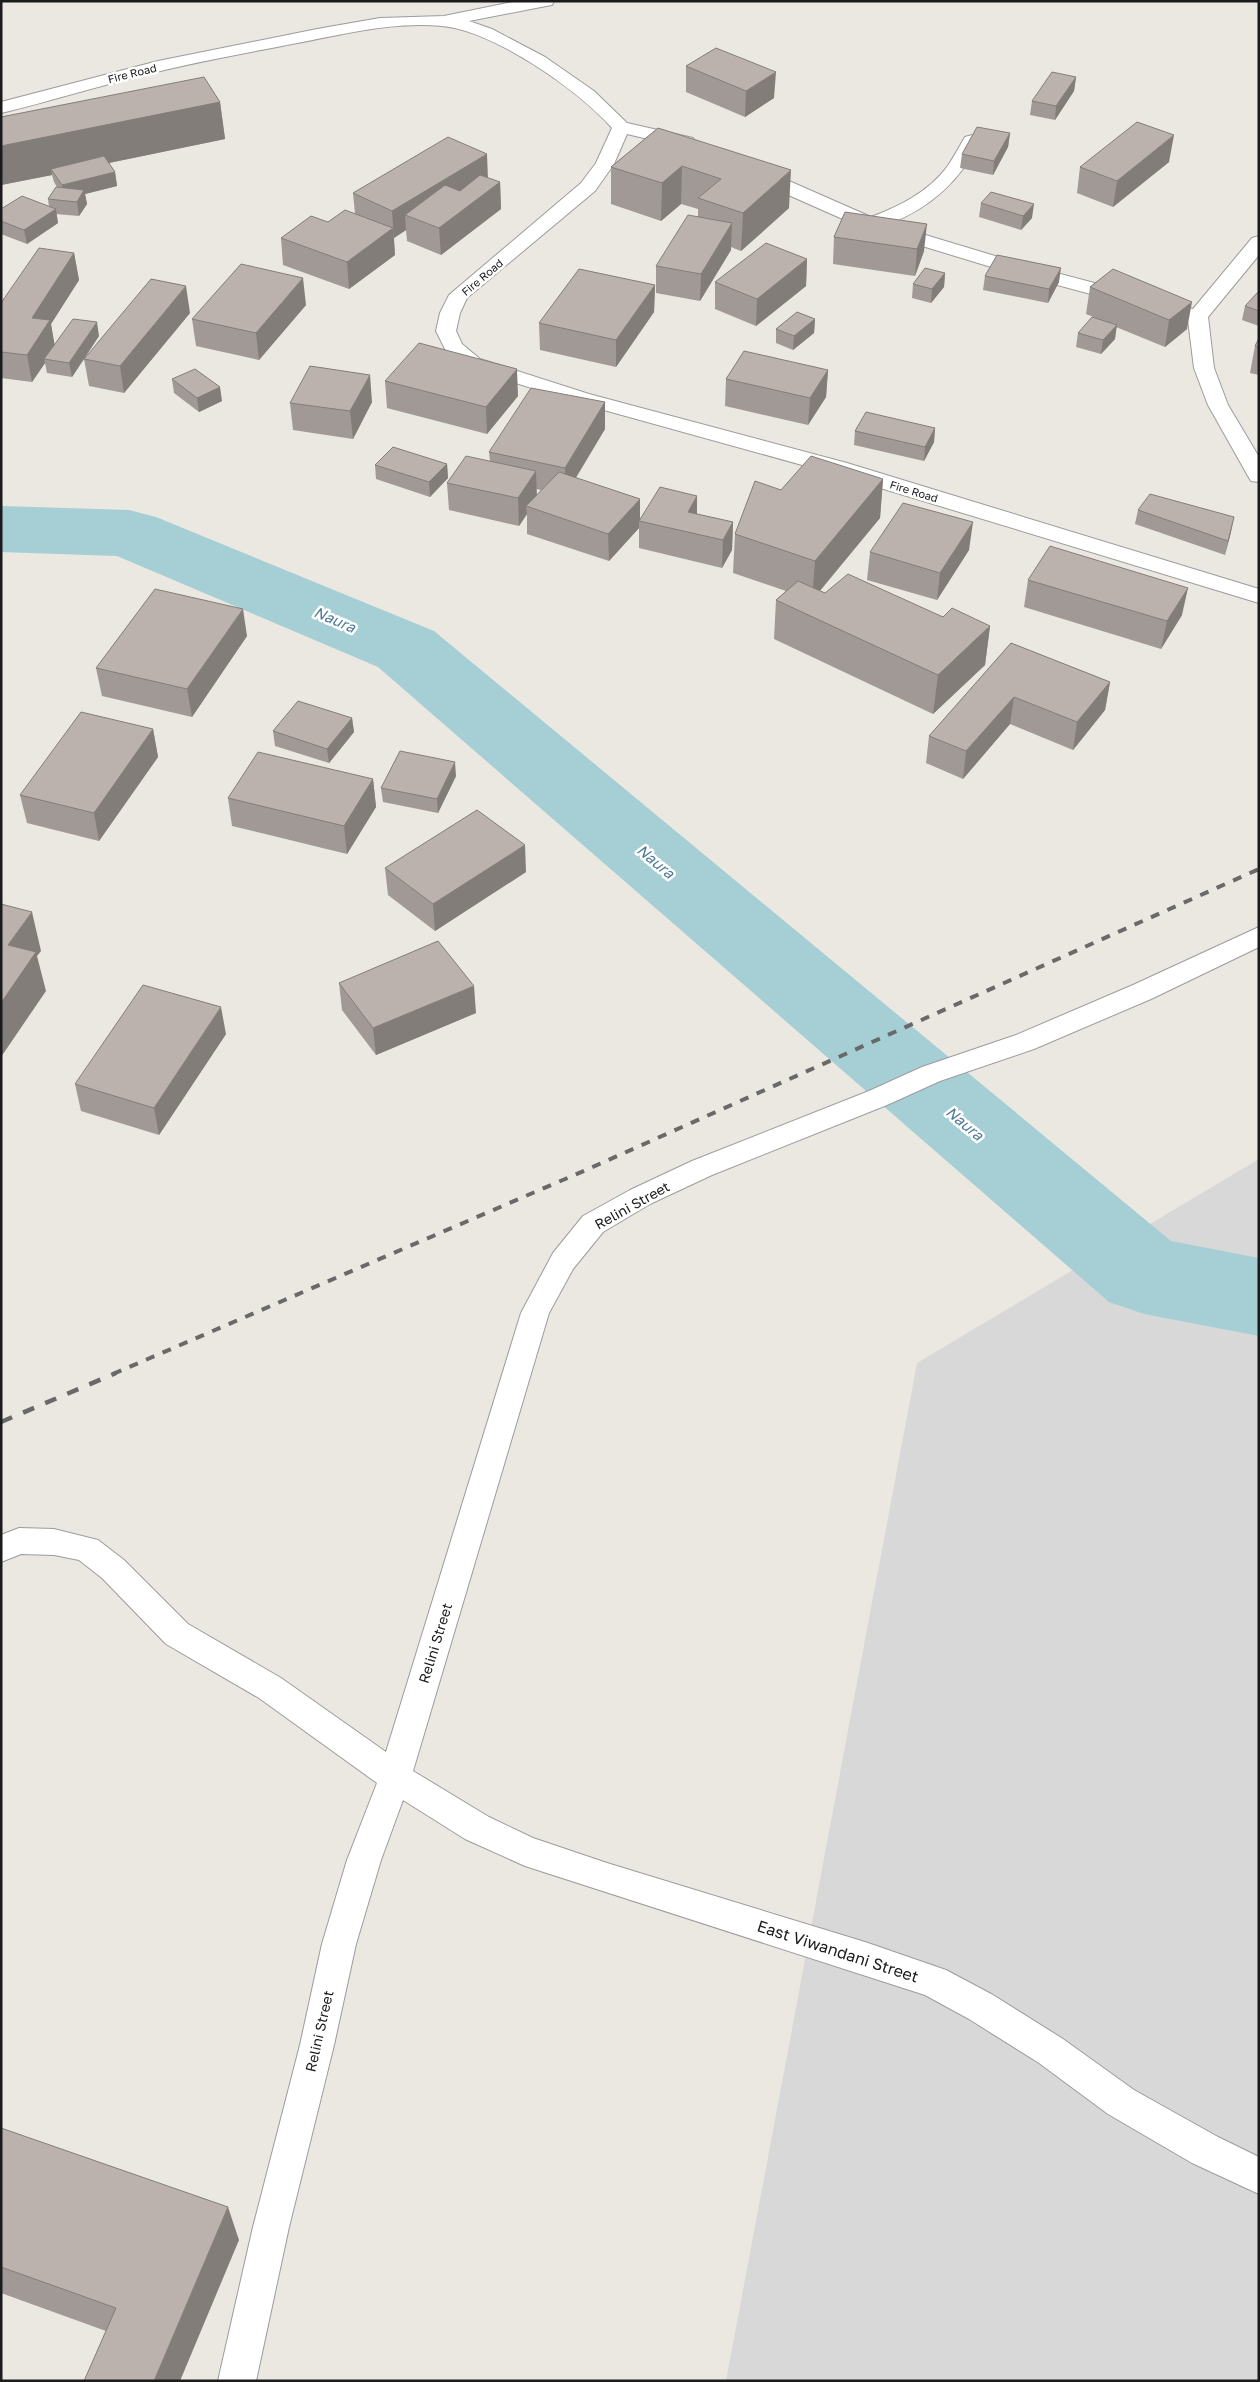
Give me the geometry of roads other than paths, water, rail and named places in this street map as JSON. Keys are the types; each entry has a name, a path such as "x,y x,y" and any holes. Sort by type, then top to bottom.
{"street":[{"path":"444,21 546,1"},
{"name":"Fire Road","path":"1,108 181,61 368,27 414,21 444,21 474,28 518,48 593,97 613,116 621,127 605,164 588,187 460,295 450,313 446,331 452,347 473,363 582,398 848,471 1259,596"},
{"path":"621,127 686,142 703,150"},
{"path":"870,224 904,210 936,190 952,176 972,141"},
{"path":"737,165 870,224 1008,266 1198,316"},
{"path":"1259,242 1198,316 1204,368 1218,405 1259,476"},
{"name":"Relini Street","path":"237,2381 271,2227 317,2045 340,1944 364,1860 395,1777 535,1313 563,1261 593,1224 640,1197 702,1168 878,1098 931,1074 1034,1038 1142,992 1259,936"},
{"name":"East Viwandani Street","path":"10,1545 54,1542 87,1549 112,1569 177,1634 270,1688 395,1777 477,1828 525,1851 607,1879 865,1958 934,1982 980,2007 1051,2051 1121,2102 1206,2150 1259,2176"}],"waterway":[{"name":"Naura","path":"1,529 129,533 406,649 1144,1275 1259,1297"}],"railway":[{"path":"113,1374 586,1170 1259,869"},
{"path":"1,1422 116,1373"}]}
